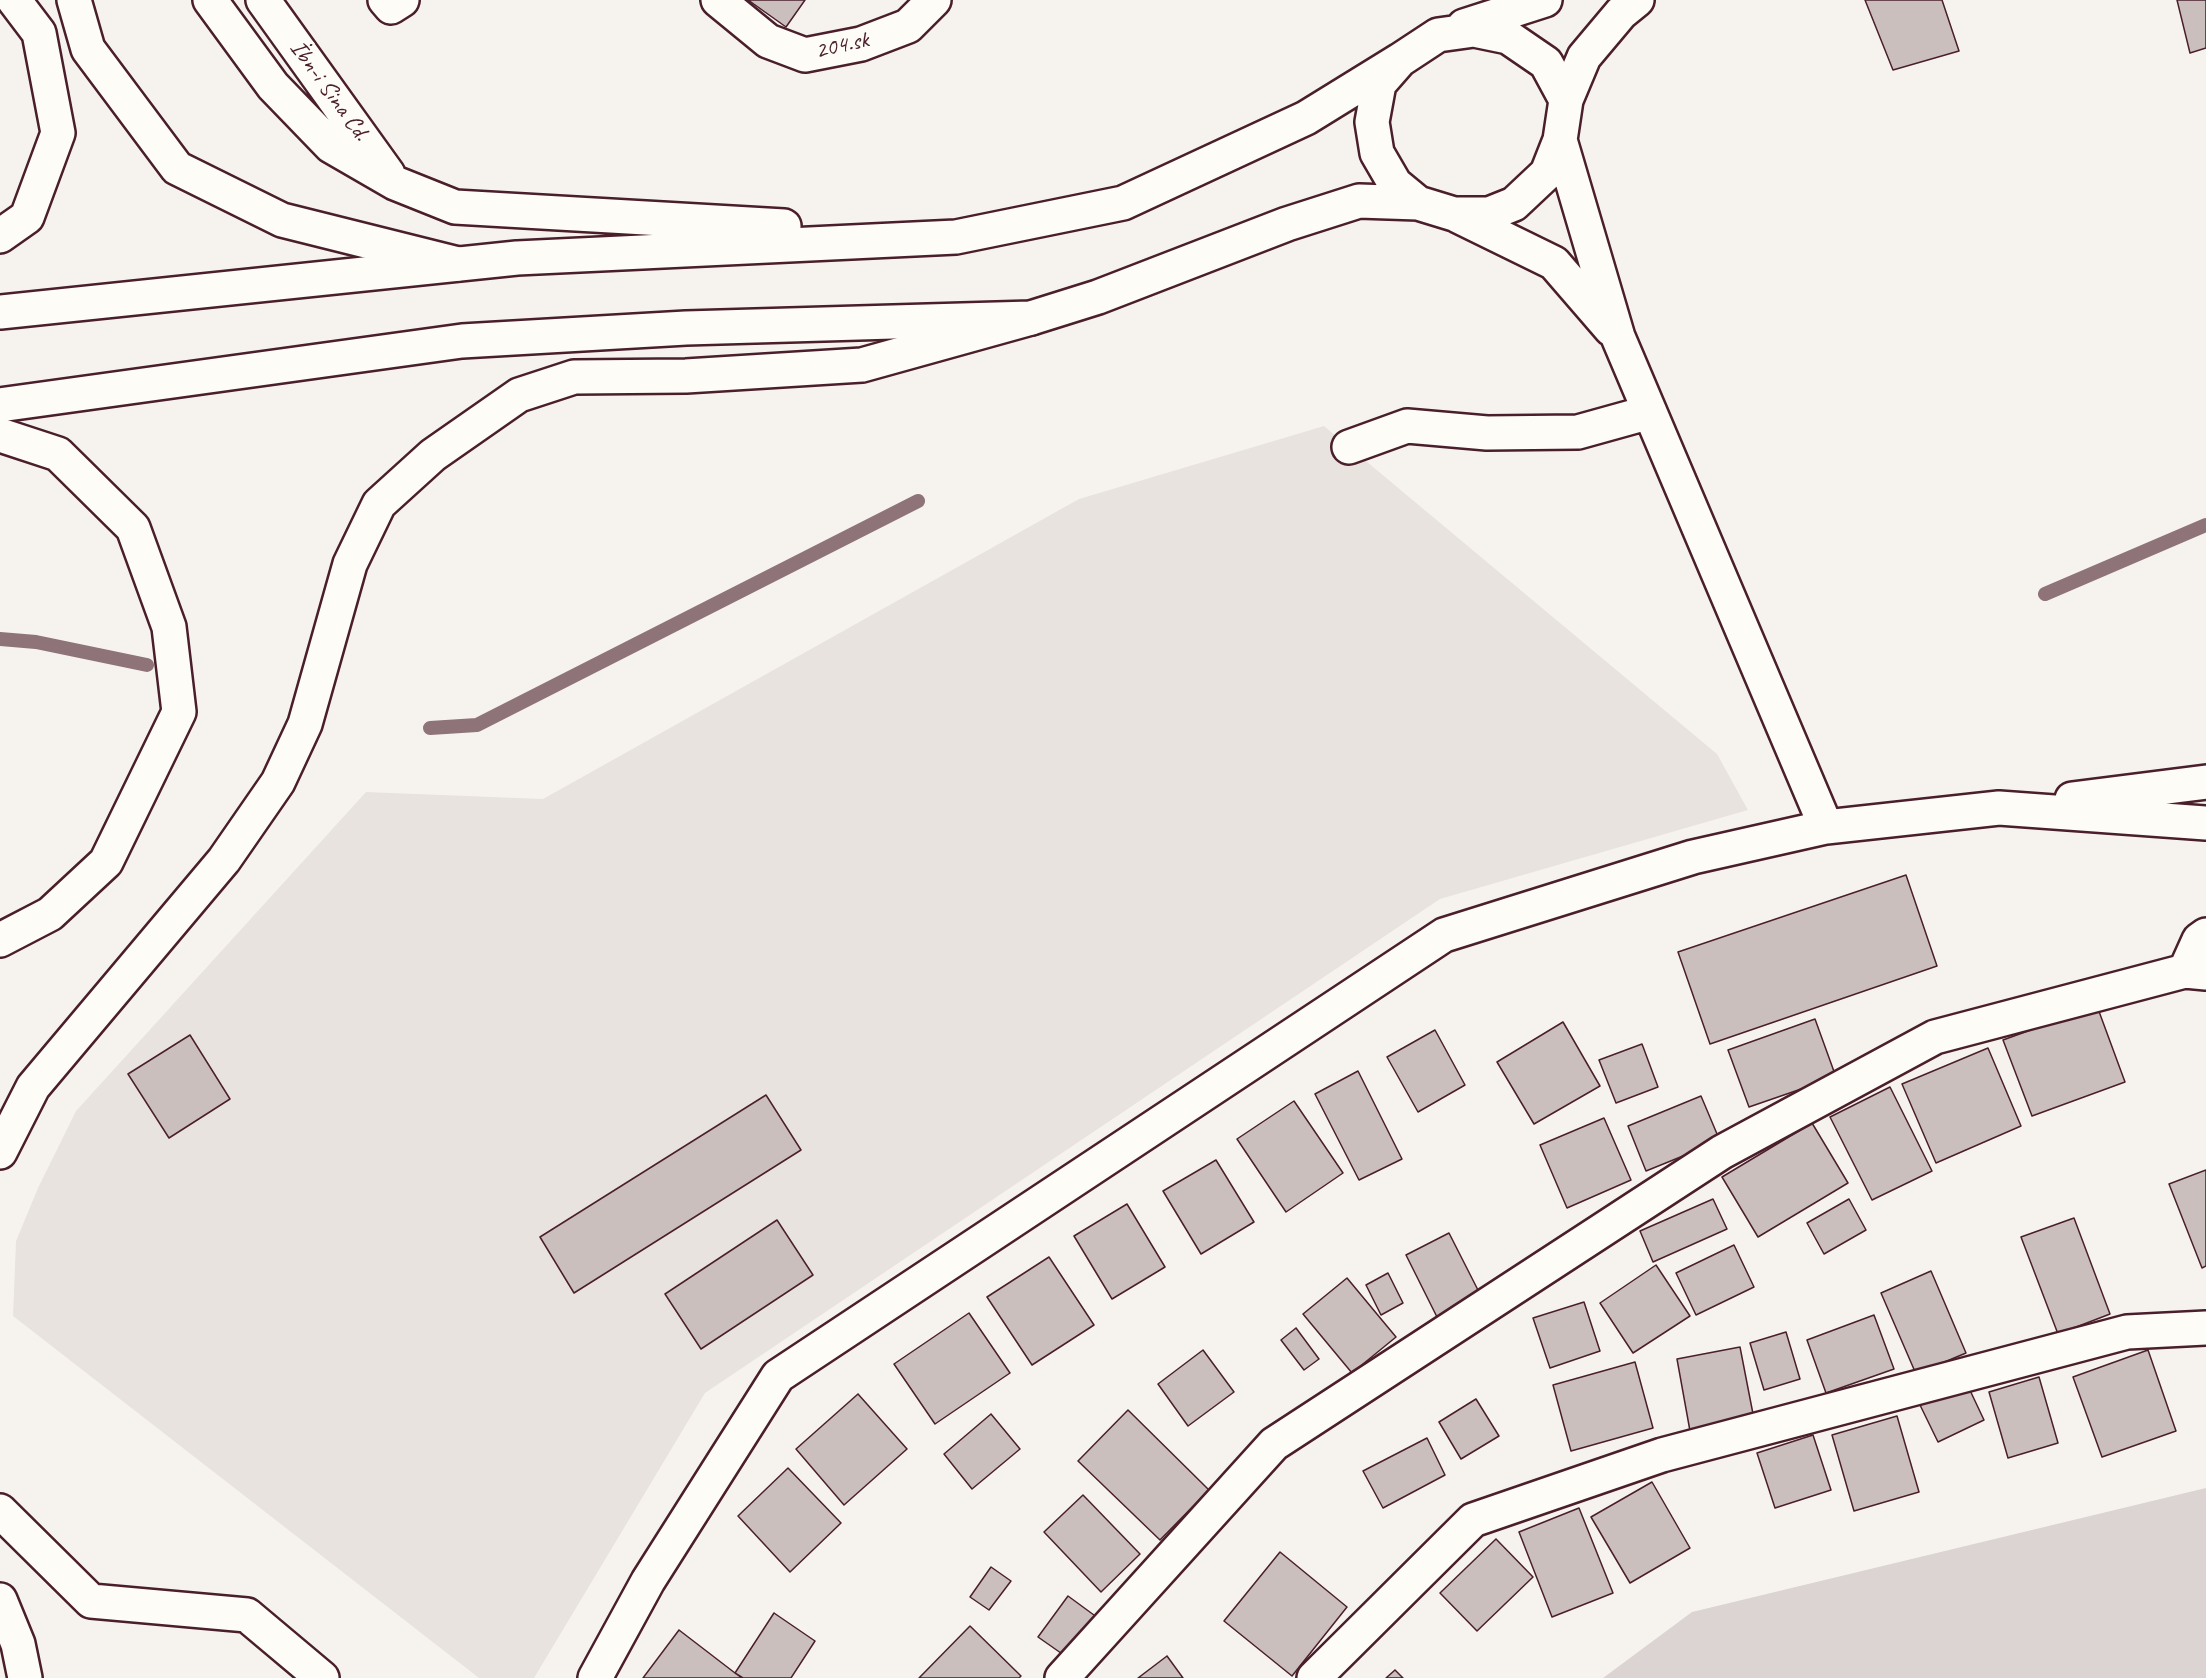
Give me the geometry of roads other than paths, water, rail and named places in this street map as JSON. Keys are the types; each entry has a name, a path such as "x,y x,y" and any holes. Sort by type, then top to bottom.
{"main road":[{"path":"0,236 27,217 58,133 39,33 14,0"},
{"path":"74,0 88,49 177,168 282,220 458,264"},
{"path":"210,0 273,86 331,146 395,183 455,207 956,237"},
{"name":"İbn-i Sina Cd.","path":"263,0 395,183"},
{"path":"386,0 391,7 402,0"},
{"name":"204.sk","path":"718,0 768,40 805,55 861,44 908,26 934,0"},
{"path":"0,312 517,258 956,237 1123,203 1306,118 1438,35 1545,0"},
{"path":"1454,214 1489,213 1514,204 1547,173 1560,140 1566,100 1584,57 1621,13 1637,0"},
{"path":"1438,35 1474,30 1508,37 1546,63 1566,100"},
{"path":"1400,60 1379,84 1372,122 1377,153 1395,183 1418,203"},
{"path":"1560,140 1618,338 1826,827"},
{"path":"0,1152 33,1087 224,860 278,782 305,724 350,564 379,504 433,455 519,394 574,377 686,376 862,365 1098,297 1287,224 1359,201 1418,203 1454,214 1554,262 1618,338"},
{"path":"0,405 462,341 686,328 1031,318"},
{"path":"1349,447 1407,426 1487,433 1578,432 1650,412"},
{"path":"0,435 58,454 133,528 169,627 179,712 106,862 50,914 0,940"},
{"path":"594,1678 648,1581 778,1376 1444,935 1693,857 1826,827 2206,782"},
{"path":"1999,808 2206,823"},
{"path":"1062,1678 1274,1444 1722,1152 1935,1038 2195,972 2199,940 2206,935"},
{"path":"1314,1678 1473,1520 1662,1455 2127,1332 2206,1328"},
{"path":"0,1511 91,1601 247,1615 322,1678"},
{"path":"0,1600 18,1644 25,1678"},
{"path":"0,1663 7,1678"}],"waterway":[{"path":"430,728 477,725 918,501"},
{"path":"2045,594 2206,525"},
{"path":"0,639 36,642 147,665"}]}
